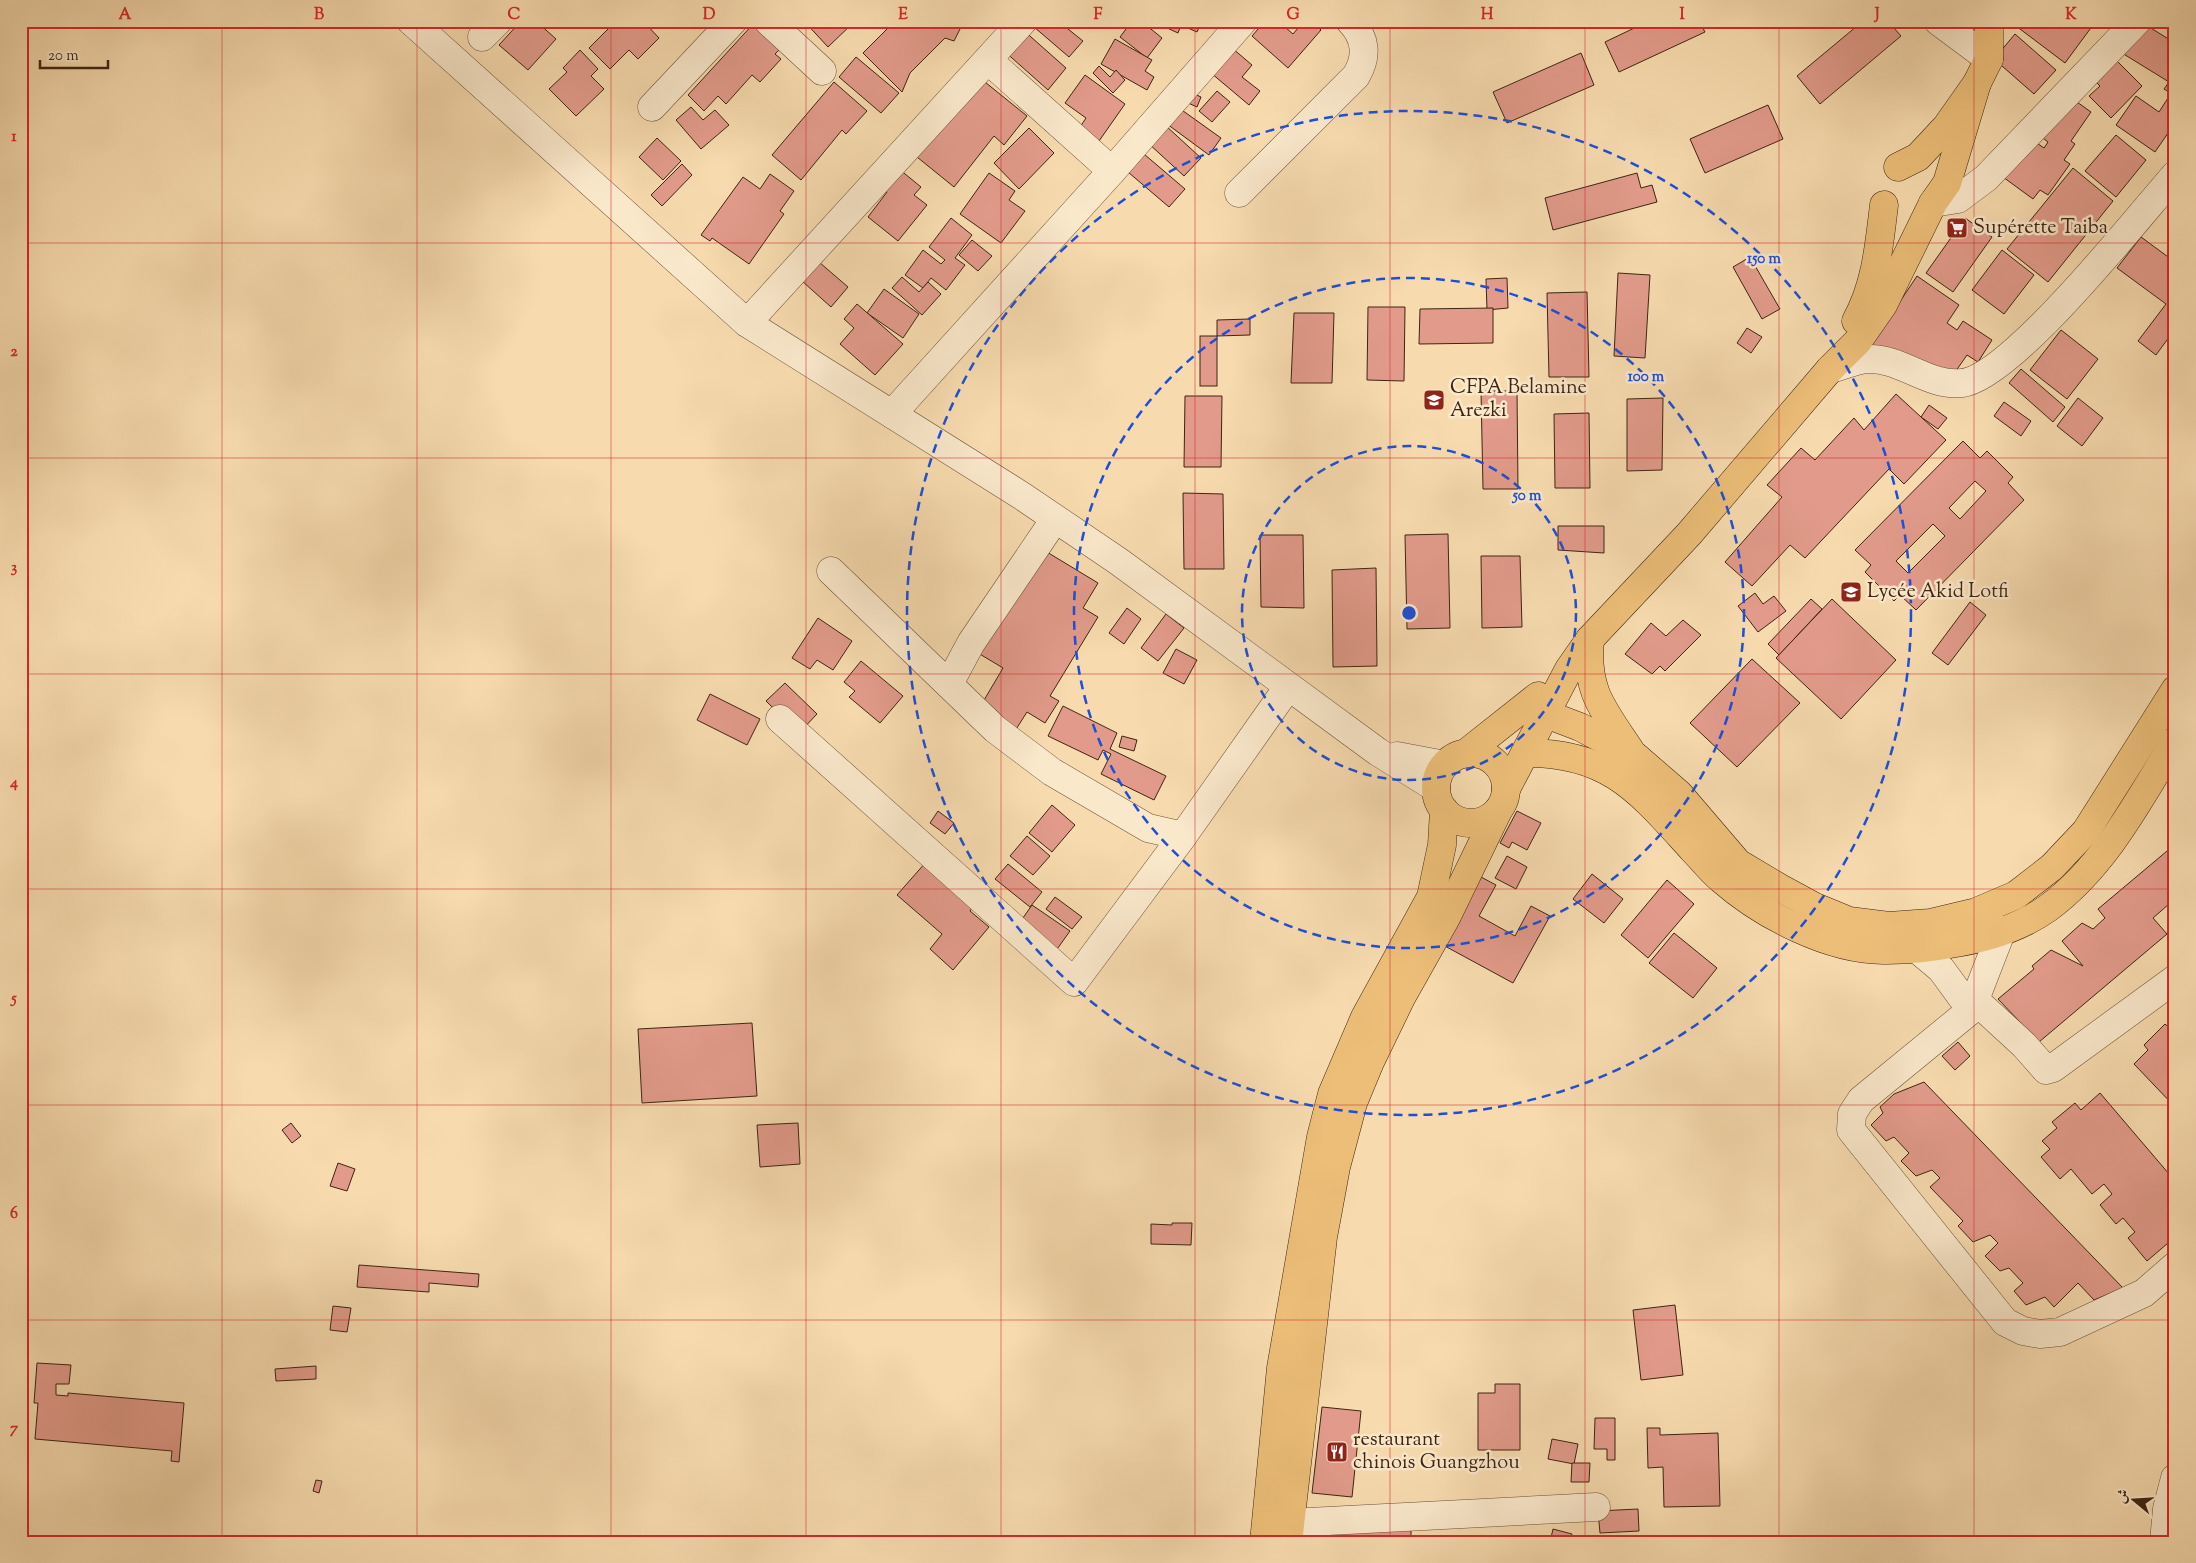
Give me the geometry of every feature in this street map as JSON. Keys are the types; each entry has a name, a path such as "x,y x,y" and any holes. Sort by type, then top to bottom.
{"main road":[{"path":"1884,205 1890,213 1909,220 1926,213 1947,183 1983,71 1989,21"},
{"path":"1830,369 1863,309 1878,261 1884,205 1882,187 1885,178 1898,167 1918,157 1946,127 1983,71"},
{"path":"1448,779 1535,711 1569,669 1590,639 1689,534 1830,369 1858,341 1883,305 1933,204 1935,186 1925,171 1916,166 1898,167"},
{"path":"1590,639 1588,662 1591,684 1605,713 1634,755"},
{"path":"1535,711 1602,737 1634,755 1679,794 1738,863 1815,907 1849,921 1889,926 1930,923 1976,912 2016,894 2052,867 2086,831 2175,690"},
{"path":"1289,1533 1323,1237 1336,1167 1353,1103 1397,1006 1446,918 1525,753 1535,711"},
{"path":"1525,753 1561,754 1578,758 1620,776 1644,797 1721,879 1760,907 1806,933 1846,945 1884,951 1917,949 1978,940 2048,908 2083,875 2109,846 2175,741"},
{"path":"1264,1542 1281,1368 1321,1137 1332,1094 1365,1017 1431,896 1442,845 1448,779 1478,753 1490,758 1499,766 1504,777 1502,800 1489,818 1477,823 1465,823 1453,818 1448,779"}],"street":[{"path":"411,21 748,323 1118,561 1378,752 1448,779"},
{"path":"652,107 733,21"},
{"path":"768,21 822,71"},
{"path":"748,323 1023,21"},
{"path":"892,414 1112,171 1243,21"},
{"path":"1239,193 1356,76 1361,67 1364,47 1359,33 1350,21"},
{"path":"1938,21 1983,71"},
{"path":"1933,204 1958,198 1986,178 2137,21"},
{"path":"988,60 1112,171"},
{"path":"1830,369 1868,359 1888,362 1940,383 1964,383 2000,365 2046,322 2175,174"},
{"path":"948,684 971,643 1055,519"},
{"path":"831,571 994,729 1052,772 1148,828 1183,836"},
{"path":"780,719 1074,982 1183,836 1288,687"},
{"path":"2002,930 1973,1005 1861,1100 1852,1114 1851,1130 2005,1322 2022,1331 2040,1334 2060,1332 2144,1293 2175,1266"},
{"path":"1917,949 1941,968 1973,1005 2024,1045 2046,1070 2053,1068 2175,979"},
{"path":"2164,1542 2167,1509 2175,1478"},
{"path":"1289,1533 1596,1507"}],"building":[{"path":"521,21 536,21 556,39 528,70 499,45"},
{"path":"616,21 643,21 659,38 638,59 629,50 610,69 589,48"},
{"path":"804,21 855,21 828,47"},
{"path":"895,21 964,21 954,41 945,38 910,73 902,92 863,53"},
{"path":"1027,21 1058,21 1083,41 1069,57"},
{"path":"1132,21 1141,21 1162,38 1147,58 1120,37"},
{"path":"1152,21 1202,21 1197,32 1181,25 1178,33"},
{"path":"1265,21 1278,21 1293,34 1304,21 1311,21 1321,30 1288,68 1252,36"},
{"path":"1649,21 1699,21 1705,32 1619,72 1605,42"},
{"path":"1863,21 1874,21 1878,25 1882,21 1888,21 1901,36 1820,104 1797,76"},
{"path":"2020,21 2096,21 2065,63 2016,26"},
{"path":"755,22 782,47 775,54 781,59 760,82 752,75 726,104 718,96 704,111 688,95"},
{"path":"2141,22 2175,43 2175,96 2164,89 2169,82 2122,53"},
{"path":"1022,29 1066,68 1048,90 1003,50"},
{"path":"2015,34 2056,70 2034,94 1994,59"},
{"path":"1115,39 1152,60 1145,71 1154,77 1147,90 1101,64"},
{"path":"1232,48 1252,65 1242,77 1260,91 1249,105 1211,73"},
{"path":"580,50 598,69 591,76 604,89 576,116 549,89 567,72 563,68"},
{"path":"1581,53 1594,85 1507,123 1493,92"},
{"path":"2112,56 2142,86 2111,118 2089,96 2100,86 2091,77"},
{"path":"856,57 899,93 881,113 839,77"},
{"path":"1099,66 1110,77 1116,70 1125,80 1113,93 1093,73"},
{"path":"1085,75 1125,104 1099,141 1080,127 1086,118 1065,103"},
{"path":"980,78 1027,116 1004,145 994,136 954,187 917,157"},
{"path":"834,82 867,111 846,134 842,130 801,180 772,155"},
{"path":"1217,91 1230,102 1212,122 1199,111"},
{"path":"1190,92 1201,97 1197,107 1186,102"},
{"path":"2136,96 2159,112 2168,98 2175,103 2175,123 2155,152 2116,125"},
{"path":"2070,97 2091,112 2071,141 2075,144 2064,160 2070,164 2048,195 2040,190 2033,199 2003,177 2031,139 2044,148 2048,142 2039,135"},
{"path":"1768,105 1783,139 1705,173 1690,139"},
{"path":"691,107 703,120 715,110 729,125 701,149 676,120"},
{"path":"1179,108 1221,138 1209,155 1167,124"},
{"path":"1165,125 1201,158 1184,176 1148,143"},
{"path":"1029,128 1054,153 1019,189 994,163"},
{"path":"2116,135 2146,160 2116,197 2085,171"},
{"path":"657,138 681,161 663,180 639,157"},
{"path":"1144,154 1185,189 1169,207 1128,172"},
{"path":"682,164 692,175 662,206 651,195"},
{"path":"2073,168 2113,201 2048,282 2007,249"},
{"path":"899,169 921,187 914,195 927,205 898,241 868,217 887,192 883,189"},
{"path":"989,173 1015,191 1009,200 1025,211 1001,243 960,214"},
{"path":"1637,173 1641,188 1652,185 1657,202 1553,230 1545,198"},
{"path":"770,174 794,191 780,211 784,214 749,264 712,238 710,241 701,235 743,177 760,189"},
{"path":"2175,175 2175,212 2157,195"},
{"path":"951,218 972,235 955,258 965,265 946,290 931,278 923,288 905,275 923,250 941,264 945,260 929,247"},
{"path":"1965,218 1992,237 1953,292 1926,273"},
{"path":"2141,237 2175,262 2175,329 2156,355 2138,341 2166,304 2117,268"},
{"path":"972,240 992,256 978,271 959,255"},
{"path":"2002,250 2034,275 2004,314 1972,290"},
{"path":"1750,257 1780,309 1762,319 1733,267"},
{"path":"819,262 848,287 831,307 802,281"},
{"path":"1618,273 1650,275 1645,358 1614,356"},
{"path":"1917,276 1959,305 1947,323 1957,330 1963,321 1992,340 1978,362 1967,355 1951,378 1871,345"},
{"path":"902,277 919,292 928,282 941,294 922,315 892,288"},
{"path":"1507,278 1508,308 1487,310 1486,279"},
{"path":"884,289 919,314 903,338 867,313"},
{"path":"1587,292 1589,377 1549,377 1547,293"},
{"path":"857,304 903,344 875,375 840,344 854,328 844,319"},
{"path":"1368,307 1405,307 1404,381 1367,380"},
{"path":"1493,308 1493,343 1419,344 1420,309"},
{"path":"1294,313 1334,313 1332,383 1291,383"},
{"path":"1250,319 1250,335 1217,336 1217,320"},
{"path":"1747,328 1762,337 1751,353 1737,343"},
{"path":"2061,330 2098,359 2067,399 2030,370"},
{"path":"1200,336 1217,336 1217,386 1200,386"},
{"path":"2021,369 2065,407 2053,422 2009,383"},
{"path":"1481,391 1517,391 1518,489 1483,489"},
{"path":"1896,394 1946,440 1904,484 1889,469 1805,558 1790,545 1752,586 1725,562 1782,497 1767,485 1801,448 1815,460 1854,418 1864,430"},
{"path":"1185,396 1222,396 1221,467 1184,467"},
{"path":"1663,398 1662,470 1627,471 1627,399"},
{"path":"2078,398 2103,418 2082,446 2057,426"},
{"path":"2004,402 2031,421 2021,436 1994,416"},
{"path":"1929,405 1947,418 1938,429 1921,417"},
{"path":"1589,413 1590,488 1555,488 1554,414"},
{"path":"1963,441 1980,458 1987,451 2013,477 2008,483 2024,500 1916,610 1900,595 1894,601 1865,572 1871,565 1855,550","holes":["1975,481 1986,491 1960,519 1949,508","1933,524 1945,536 1908,573 1896,561"]},
{"path":"1183,493 1223,494 1224,569 1184,569"},
{"path":"1558,526 1604,526 1604,553 1558,550"},
{"path":"1448,534 1450,628 1407,629 1405,535"},
{"path":"1260,535 1303,535 1304,608 1261,607"},
{"path":"1037,546 1098,583 1083,608 1098,617 1050,696 1059,701 1045,723 1027,712 1013,734 977,712 1003,668 973,650"},
{"path":"1481,556 1520,556 1522,627 1482,628"},
{"path":"1376,568 1377,666 1333,667 1332,570"},
{"path":"1755,593 1763,604 1774,596 1786,611 1758,632 1738,606"},
{"path":"1811,599 1822,609 1779,655 1768,644"},
{"path":"1832,599 1896,660 1841,719 1776,658"},
{"path":"1970,602 1986,615 1948,665 1932,653"},
{"path":"1127,608 1141,619 1124,644 1109,633"},
{"path":"1166,614 1184,628 1158,661 1141,648"},
{"path":"818,618 852,641 833,670 817,660 810,669 792,658"},
{"path":"1683,620 1701,635 1665,671 1660,666 1652,674 1625,654 1651,623 1666,636"},
{"path":"1176,649 1197,660 1184,684 1163,673"},
{"path":"1752,659 1800,703 1737,767 1690,723"},
{"path":"861,661 903,696 880,723 849,697 855,691 844,682"},
{"path":"785,683 817,714 799,733 766,701"},
{"path":"710,694 760,719 747,745 697,720"},
{"path":"1063,706 1117,733 1110,749 1166,776 1154,800 1101,774 1111,754 1103,750 1098,760 1048,736"},
{"path":"1122,736 1137,740 1134,751 1119,747"},
{"path":"1052,805 1075,825 1052,852 1029,833"},
{"path":"938,811 954,823 945,834 930,823"},
{"path":"1517,811 1541,823 1527,850 1512,842 1509,848 1500,843"},
{"path":"1027,836 1050,856 1033,875 1010,856"},
{"path":"2173,846 2175,847 2175,910 2169,904 2153,918 2167,934 2039,1042 1998,999 2034,969 2032,966 2051,950 2083,966 2062,941 2082,923 2093,929 2105,918 2098,909"},
{"path":"1507,856 1527,867 1516,889 1495,878"},
{"path":"926,862 975,904 970,911 989,927 953,970 930,949 942,934 897,895"},
{"path":"1008,864 1042,892 1030,907 995,879"},
{"path":"1592,874 1623,899 1604,923 1573,899"},
{"path":"1481,877 1496,885 1479,916 1515,936 1531,906 1550,916 1513,983 1443,945"},
{"path":"1667,880 1694,904 1648,958 1621,935"},
{"path":"1055,897 1082,917 1072,929 1046,909"},
{"path":"1032,905 1070,931 1055,952 1018,925"},
{"path":"1674,933 1717,968 1693,998 1649,963"},
{"path":"752,1023 757,1096 642,1103 638,1029"},
{"path":"2165,1024 2173,1031 2175,1030 2175,1107 2134,1064 2148,1050 2144,1045"},
{"path":"1958,1042 1970,1056 1955,1070 1942,1056"},
{"path":"1924,1082 2123,1288 2094,1300 2078,1283 2054,1307 2045,1297 2026,1305 2014,1291 2023,1283 2009,1268 2000,1271 1985,1256 1998,1243 1990,1235 1973,1242 1958,1226 1963,1221 1930,1187 1940,1178 1932,1170 1916,1176 1901,1161 1909,1153 1894,1137 1886,1141 1871,1125 1883,1113 1880,1107 1894,1094"},
{"path":"2100,1093 2175,1181 2175,1237 2147,1261 2128,1238 2135,1232 2123,1218 2116,1224 2100,1205 2112,1194 2104,1184 2092,1194 2071,1169 2060,1179 2041,1157 2050,1149 2042,1141 2057,1128 2052,1122 2075,1103 2081,1110"},
{"path":"291,1123 301,1136 292,1143 282,1130"},
{"path":"798,1123 800,1164 760,1167 757,1125"},
{"path":"338,1163 355,1169 347,1191 330,1186"},
{"path":"1172,1223 1192,1223 1191,1245 1151,1244 1151,1224 1172,1225"},
{"path":"359,1265 479,1274 478,1287 429,1283 429,1292 357,1287"},
{"path":"1675,1305 1683,1375 1641,1380 1633,1310"},
{"path":"333,1306 351,1308 347,1332 330,1330"},
{"path":"37,1363 71,1365 69,1384 56,1384 56,1395 68,1396 68,1393 184,1403 179,1462 171,1461 172,1451 35,1439 38,1403 34,1403"},
{"path":"316,1366 316,1379 276,1381 275,1369"},
{"path":"1495,1384 1520,1384 1520,1450 1478,1450 1478,1393 1495,1393"},
{"name":"restaurant chinois Guangzhou","path":"1322,1407 1361,1411 1352,1497 1312,1493"},
{"path":"1595,1418 1615,1418 1615,1460 1607,1460 1607,1449 1594,1449"},
{"path":"1647,1428 1660,1428 1660,1435 1718,1433 1720,1506 1664,1507 1663,1467 1648,1468"},
{"path":"1552,1439 1578,1444 1574,1464 1548,1459"},
{"path":"1572,1463 1590,1463 1589,1482 1571,1482"},
{"path":"316,1480 322,1481 319,1493 313,1491"},
{"path":"1638,1509 1639,1531 1600,1533 1598,1511"},
{"path":"1553,1529 1572,1534 1570,1542 1550,1542"},
{"path":"1411,1530 1411,1542 1330,1542 1341,1532"},
{"path":"1417,1536 1452,1539 1452,1542 1416,1542"}],"place":[{"name":"Supérette Taiba","path":"1957,228"},
{"name":"CFPA Belamine Arezki","path":"1434,400"},
{"name":"Lycée Akid Lotfi","path":"1851,592"},
{"name":"restaurant chinois Guangzhou","path":"1337,1452"}]}
